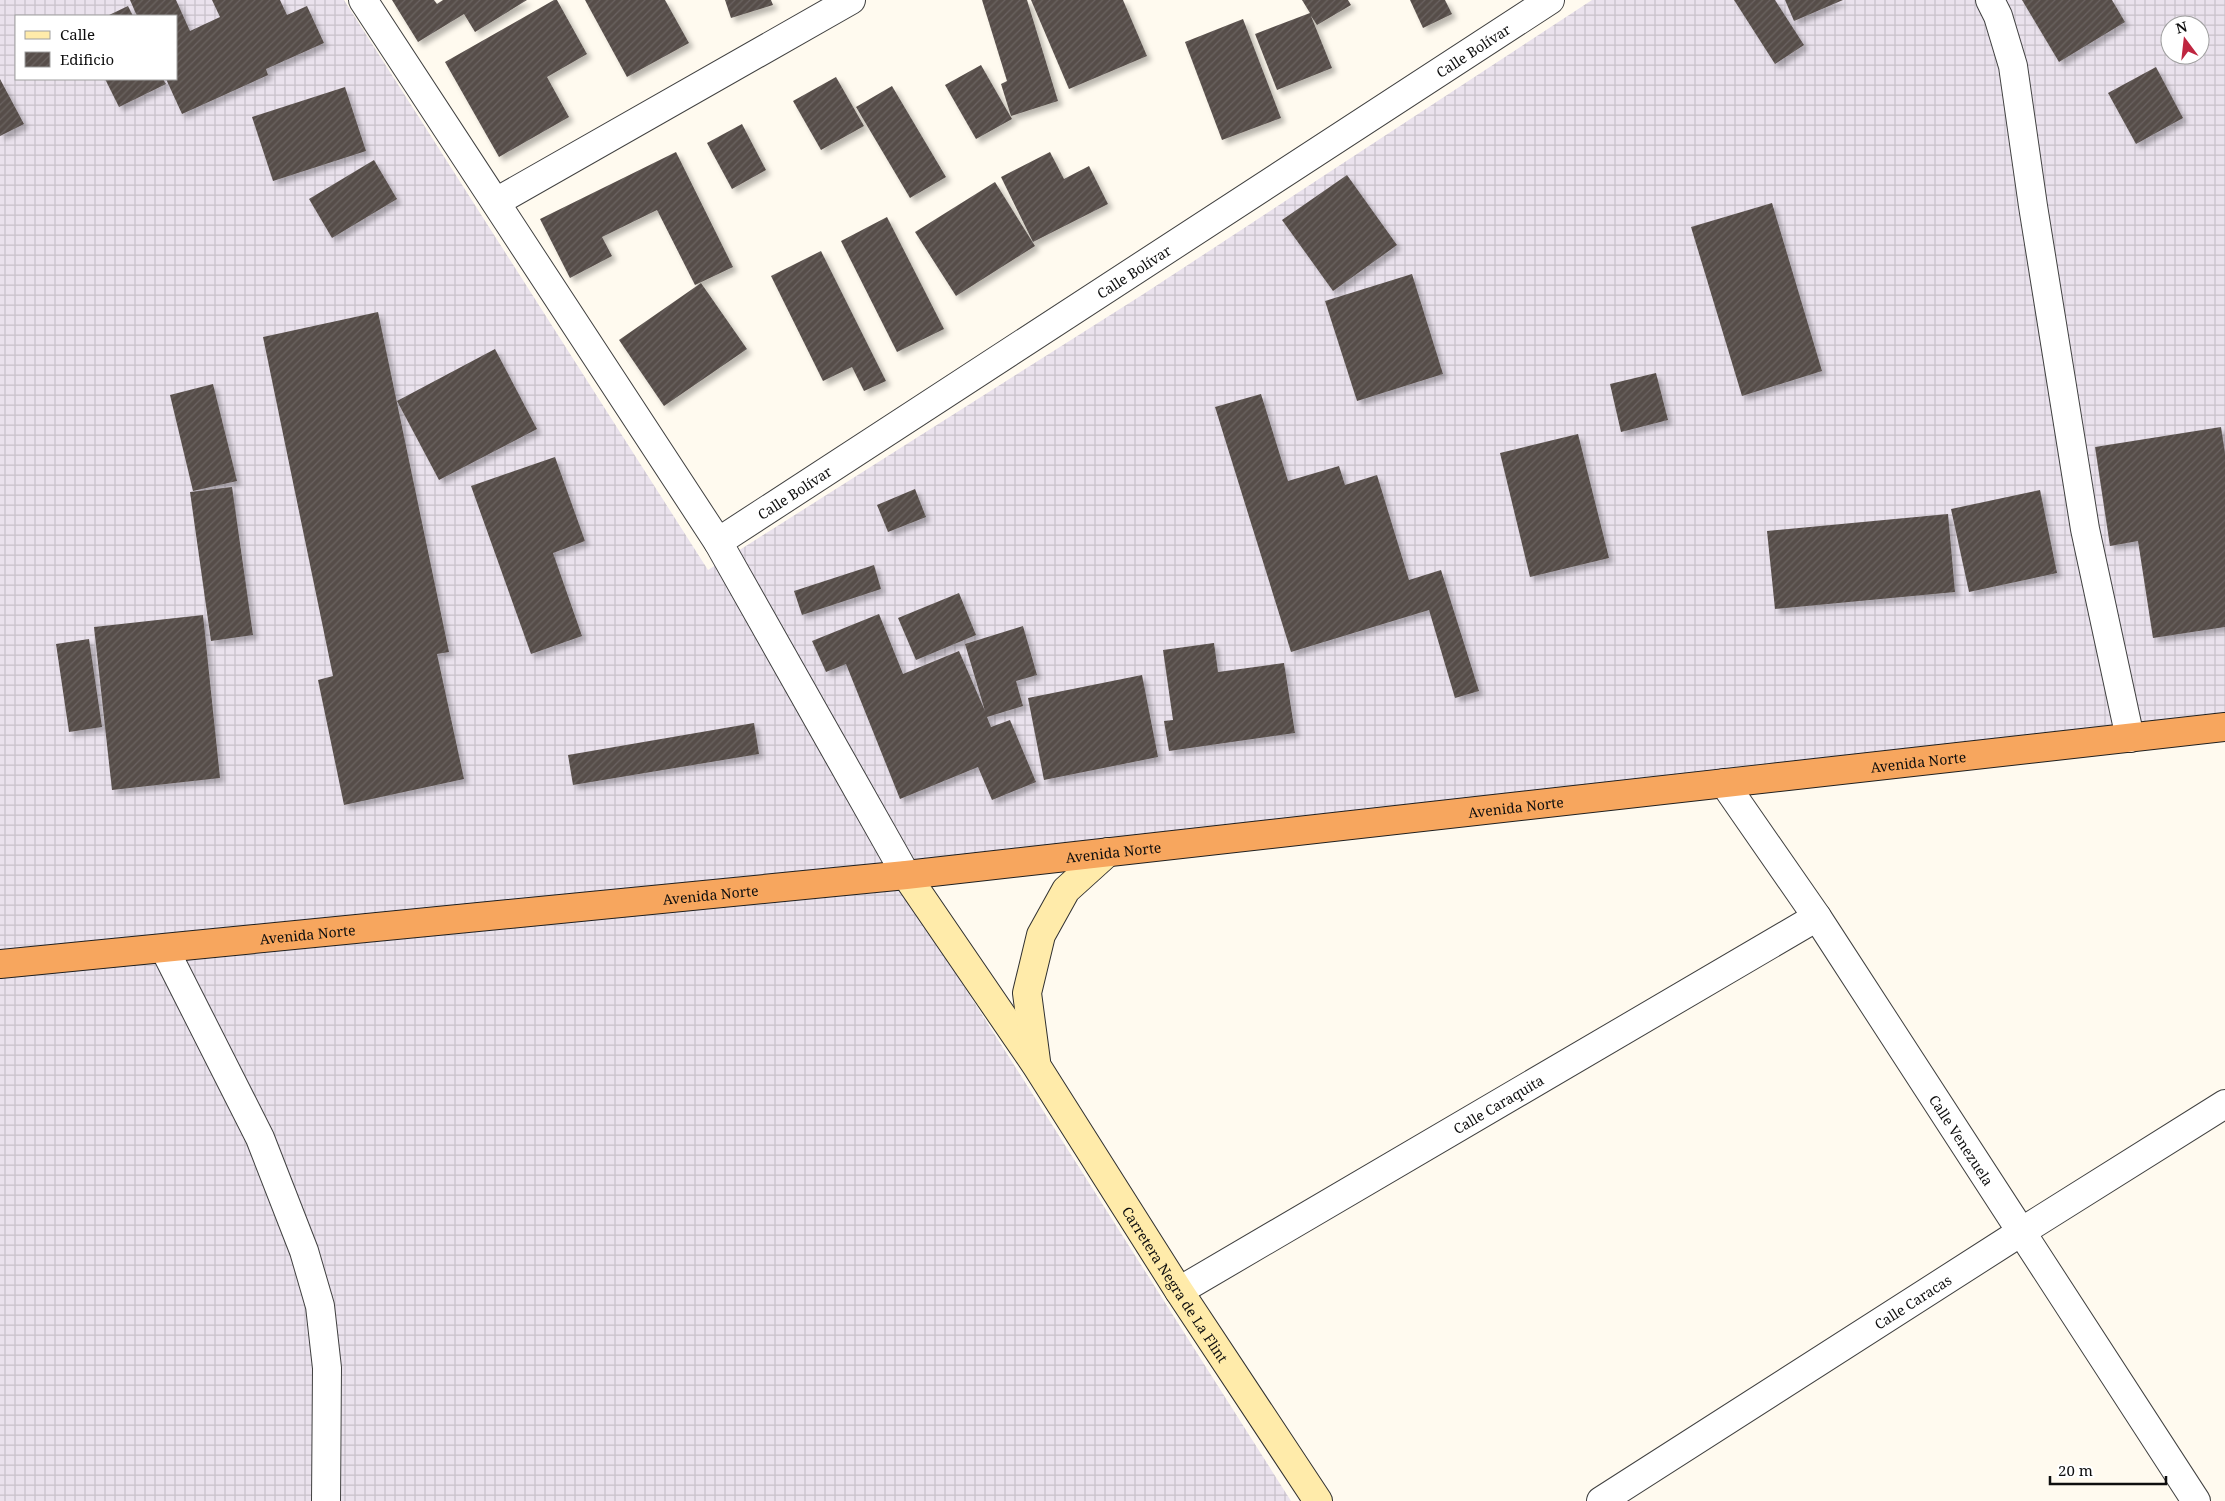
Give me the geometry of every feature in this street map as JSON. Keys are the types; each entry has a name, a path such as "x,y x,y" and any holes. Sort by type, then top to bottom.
{"highway":[{"name":"Avenida Norte","path":"0,964 165,950 906,875 2225,727"}],"main road":[{"name":"Carretera Negra de La Flint","path":"1036,1065 1027,993 1041,935 1066,890 1108,852"},
{"name":"Carretera Negra de La Flint","path":"906,875 1036,1065 1179,1291 1318,1501"}],"street":[{"path":"363,0 718,542 906,875"},
{"path":"496,202 851,0"},
{"name":"Calle Bolívar","path":"718,542 1550,0"},
{"path":"1990,0 1998,16 2013,66 2033,206 2085,528 2130,738"},
{"name":"Calle Venezuela","path":"1724,783 1817,917 2196,1501"},
{"name":"Calle Caraquita","path":"1179,1291 1817,917"},
{"path":"165,950 260,1138 304,1251 320,1306 328,1368 332,1495"},
{"name":"Calle Caracas","path":"1602,1501 2021,1232 2225,1104"}],"shaded area":[{"path":"0,0 344,0 708,570 1142,295 1592,0 2225,0 2225,712 887,865 1291,1501 0,1501"}],"building":[{"path":"130,0 176,0 190,31 220,17 212,0 280,0 287,15 307,6 324,43 266,69 268,75 182,114 166,80 178,80 178,15 137,15"},
{"path":"392,0 434,0 437,4 443,0 527,0 475,32 464,14 418,42"},
{"path":"557,0 587,54 547,77 569,117 499,157 445,62"},
{"path":"585,0 665,0 689,43 627,77"},
{"path":"725,0 771,0 773,5 731,18"},
{"path":"982,0 1027,0 1058,101 1011,116 1001,84 1007,81"},
{"path":"1031,0 1123,0 1147,56 1069,89"},
{"path":"1302,0 1348,0 1351,5 1317,25 1311,16 1332,68 1277,90 1255,34 1310,13"},
{"path":"1410,0 1445,0 1452,14 1423,28"},
{"path":"1734,0 1775,0 1804,45 1775,64"},
{"path":"1785,0 1843,0 1794,21"},
{"path":"2022,0 2112,0 2125,22 2059,62"},
{"path":"128,6 132,15 109,15"},
{"path":"1243,19 1281,118 1222,140 1185,42"},
{"path":"981,65 1012,119 976,139 945,85"},
{"path":"2156,67 2183,118 2136,144 2108,93"},
{"path":"836,77 864,126 821,150 793,101"},
{"path":"0,79 24,124 0,136"},
{"path":"106,80 164,80 166,84 119,107"},
{"path":"892,86 946,177 910,198 856,107"},
{"path":"345,87 366,151 273,181 252,117"},
{"path":"742,124 766,170 732,189 707,143"},
{"path":"676,152 733,267 695,285 657,210 602,237 612,256 570,278 540,219"},
{"path":"1050,152 1064,179 1089,166 1108,204 1033,242 1001,177"},
{"path":"374,160 397,199 332,238 309,199"},
{"path":"1347,175 1397,245 1333,291 1282,220"},
{"path":"995,182 1035,246 956,296 915,232"},
{"path":"1772,203 1822,371 1742,396 1691,227"},
{"path":"887,217 944,329 897,352 841,241"},
{"path":"821,251 886,381 864,391 852,367 823,381 771,276"},
{"path":"1412,274 1443,374 1357,401 1325,301"},
{"path":"701,283 747,349 664,406 619,340"},
{"path":"378,312 449,652 437,654 464,779 344,805 318,680 333,676 263,337"},
{"path":"495,349 537,429 439,480 397,401"},
{"path":"1656,373 1668,420 1621,432 1610,384"},
{"path":"213,384 237,481 193,491 170,395"},
{"path":"1261,394 1288,481 1339,466 1345,485 1377,475 1409,580 1441,570 1479,691 1455,698 1429,610 1291,652 1215,407"},
{"path":"2221,427 2225,453 2225,627 2153,638 2138,541 2110,546 2095,447"},
{"path":"1578,434 1609,558 1530,577 1500,453"},
{"path":"555,457 585,541 553,553 582,636 531,654 471,486"},
{"path":"232,487 253,635 211,641 190,492"},
{"path":"915,489 926,517 888,532 877,505"},
{"path":"2040,490 2057,573 1969,592 1951,509"},
{"path":"1948,514 1955,592 1775,609 1767,531"},
{"path":"874,565 881,589 802,615 794,591"},
{"path":"959,593 976,635 916,660 898,618"},
{"path":"879,614 903,674 959,651 985,711 965,644 1023,626 1037,675 1016,681 1023,706 987,717 991,727 1010,720 1036,782 992,800 978,767 900,799 846,664 826,672 812,641"},
{"path":"203,615 220,778 112,790 94,627"},
{"path":"89,639 102,727 69,732 56,644"},
{"path":"1214,643 1218,672 1284,663 1295,733 1169,751 1164,721 1173,720 1163,650"},
{"path":"1142,675 1158,757 1044,780 1028,698"},
{"path":"754,723 759,754 573,785 568,755"}]}
